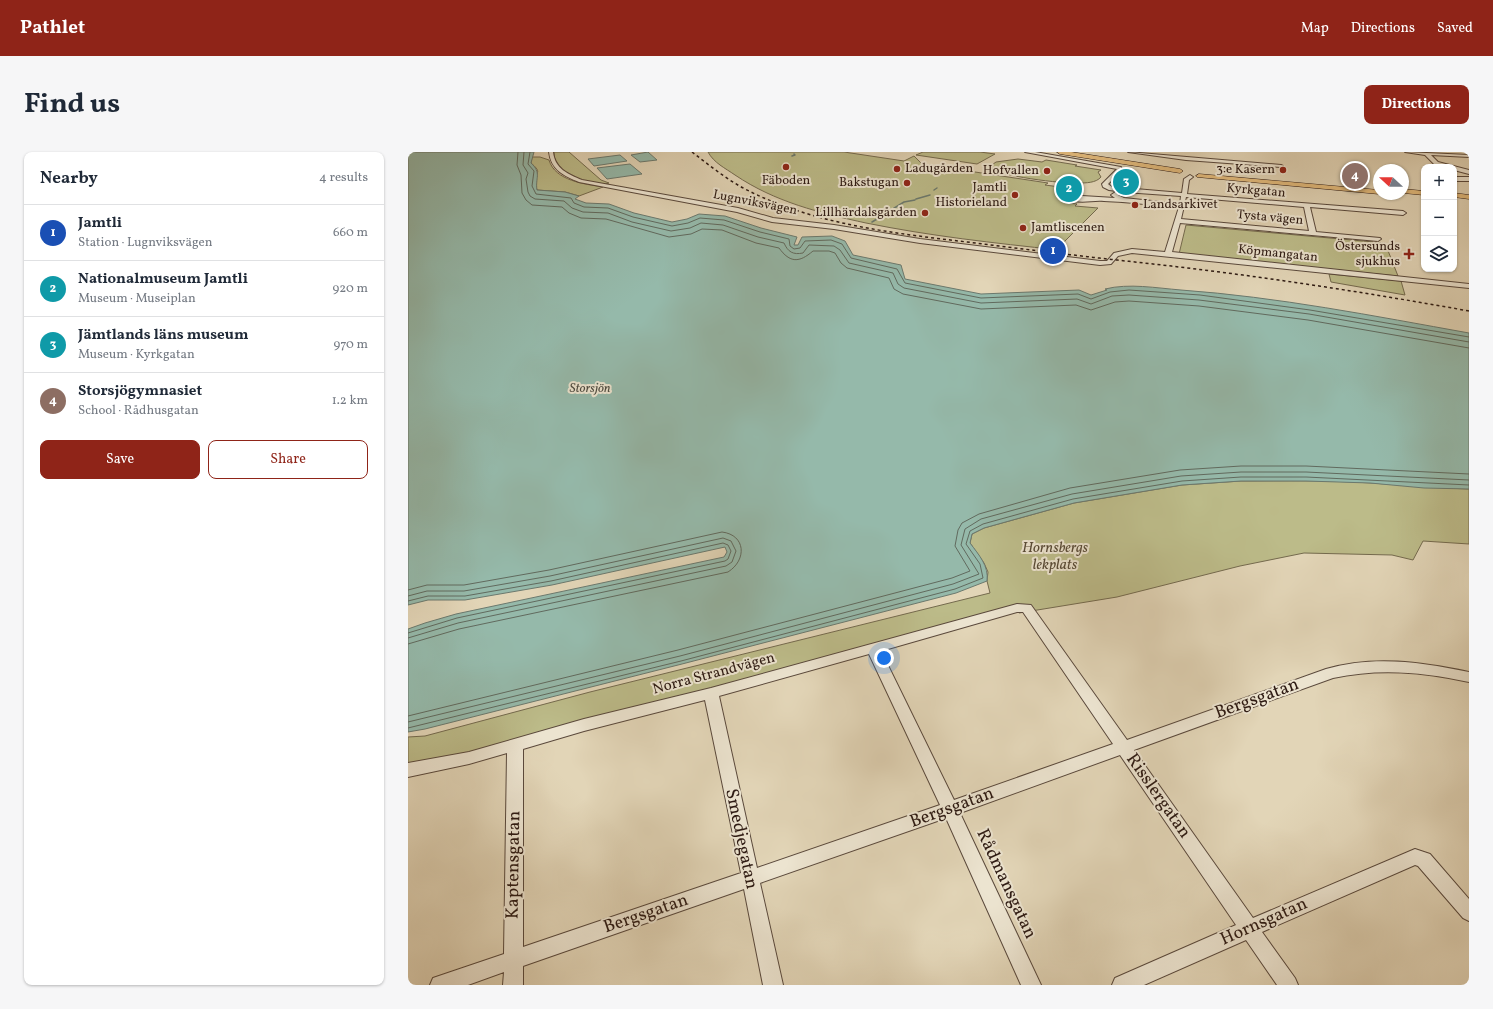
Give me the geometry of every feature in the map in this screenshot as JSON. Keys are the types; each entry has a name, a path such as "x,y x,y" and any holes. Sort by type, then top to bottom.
{"main road":[{"path":"1060,152 1140,165 1184,175 1200,174 1373,190"},
{"path":"1184,175 1191,170 1200,174"},
{"path":"1409,193 1421,194"},
{"path":"1457,197 1469,198"}],"street":[{"name":"Lugnviksvägen","path":"551,152 552,162 556,168 563,174 581,182 738,210 772,220 834,227 920,241 1100,263 1109,263 1112,260"},
{"name":"Kyrkgatan","path":"1027,152 1119,168 1120,169 1105,184 1107,188 1184,196 1403,213"},
{"path":"1130,152 1192,161 1281,166"},
{"path":"1192,152 1192,161"},
{"path":"1402,152 1422,159 1433,160"},
{"path":"1407,152 1469,156"},
{"path":"1426,153 1436,163 1440,164"},
{"path":"1457,169 1469,172"},
{"path":"1168,254 1182,206 1184,196 1184,175"},
{"path":"1457,179 1469,179"},
{"path":"1122,190 1114,195 1123,200"},
{"path":"1092,200 1123,200 1182,206"},
{"path":"1307,206 1313,233"},
{"name":"Tysta vägen","path":"1178,221 1378,239"},
{"name":"Köpmangatan","path":"1112,260 1116,254 1132,251 1469,286"},
{"name":"Norra Strandvägen","path":"408,770 469,758 515,744 711,693 1016,608 1027,608"},
{"name":"Risslergatan","path":"1027,608 1288,985"},
{"name":"Rådmansgatan","path":"873,648 950,809 1031,985"},
{"name":"Bergsgatan","path":"440,985 950,809 1123,746 1344,669 1374,666 1398,666 1428,668 1469,677"},
{"name":"Smedjegatan","path":"711,693 749,878 773,985"},
{"name":"Kaptensgatan","path":"513,985 515,744"},
{"name":"Hornsgatan","path":"1122,985 1249,928 1415,857 1424,860 1469,912"}],"green space":[{"path":"554,152 569,152 601,180 609,183 602,185 593,184 574,178 559,167 555,160"},
{"path":"708,152 844,152 904,161 914,156 922,164 1048,183 1045,185 1080,192 1068,203 1077,204 1075,206 1098,208 1065,241 1059,250 986,242 890,228 815,211 782,199 750,184 720,165"},
{"path":"923,152 980,152 995,154 977,164 916,155"},
{"path":"532,157 540,157 549,160 557,173 564,177 580,183 603,187 579,196 565,192 537,190 536,182 538,171 531,163"},
{"name":"Hofvallen","path":"1018,159 1042,162 1046,160 1101,170 1098,172 1101,177 1094,182 1070,183 1031,179 1004,173 989,167 996,162"},
{"path":"1186,225 1385,243 1398,276 1179,254"},
{"path":"1329,274 1401,281 1405,295 1331,282"},
{"name":"Hornsbergs lekplats","path":"1241,481 1339,481 1469,489 1469,544 1423,541 1413,560 1392,555 1304,553 1240,566 1117,597 1019,613 1017,608 770,676 408,768 408,737 425,736 590,692 990,593 987,581 988,572 984,563 970,543 972,534 984,528 1074,503 1182,485"}],"water":[{"name":"Storsjön","path":"408,152 534,152 531,163 537,173 537,190 565,192 579,196 575,199 586,203 609,204 634,213 672,222 687,219 699,214 725,216 761,228 797,237 794,245 798,245 802,237 832,236 845,241 853,255 901,265 905,279 981,294 1079,290 1091,295 1114,287 1152,287 1290,302 1469,333 1469,489 1424,488 1370,483 1241,481 1182,485 1074,503 984,528 972,534 970,543 980,556 985,566 987,581 956,593 682,664 408,732 408,629 456,614 724,557 727,552 725,547 552,585 465,600 428,600 408,605"},
{"path":"648,152 657,160 640,162 631,155"},
{"path":"620,155 627,161 594,166 588,159"},
{"path":"630,164 642,174 607,179 597,168"}],"waterway":[{"path":"792,156 795,155 794,154"},
{"path":"916,199 930,195"},
{"path":"888,212 904,202 915,200"},
{"path":"872,222 887,213"}],"railway":[{"path":"692,152 731,181 771,201 825,219 881,231 1261,278 1469,311"}],"place":[{"name":"Fäboden","path":"786,167"},
{"name":"Ladugården","path":"897,169"},
{"name":"3:e Kasern","path":"1283,170"},
{"name":"Hofvallen","path":"1047,171"},
{"name":"Storsjögymnasiet","path":"1355,176"},
{"name":"Jämtlands läns museum","path":"1126,182"},
{"name":"Bakstugan","path":"907,183"},
{"name":"Nationalmuseum Jamtli","path":"1069,189"},
{"name":"Jamtli Historieland","path":"1015,195"},
{"name":"Landsarkivet","path":"1135,205"},
{"name":"Lillhärdalsgården","path":"925,213"},
{"name":"Jamtliscenen","path":"1023,228"},
{"name":"Jamtli","path":"1053,251"},
{"name":"Östersunds sjukhus","path":"1409,254"}]}
